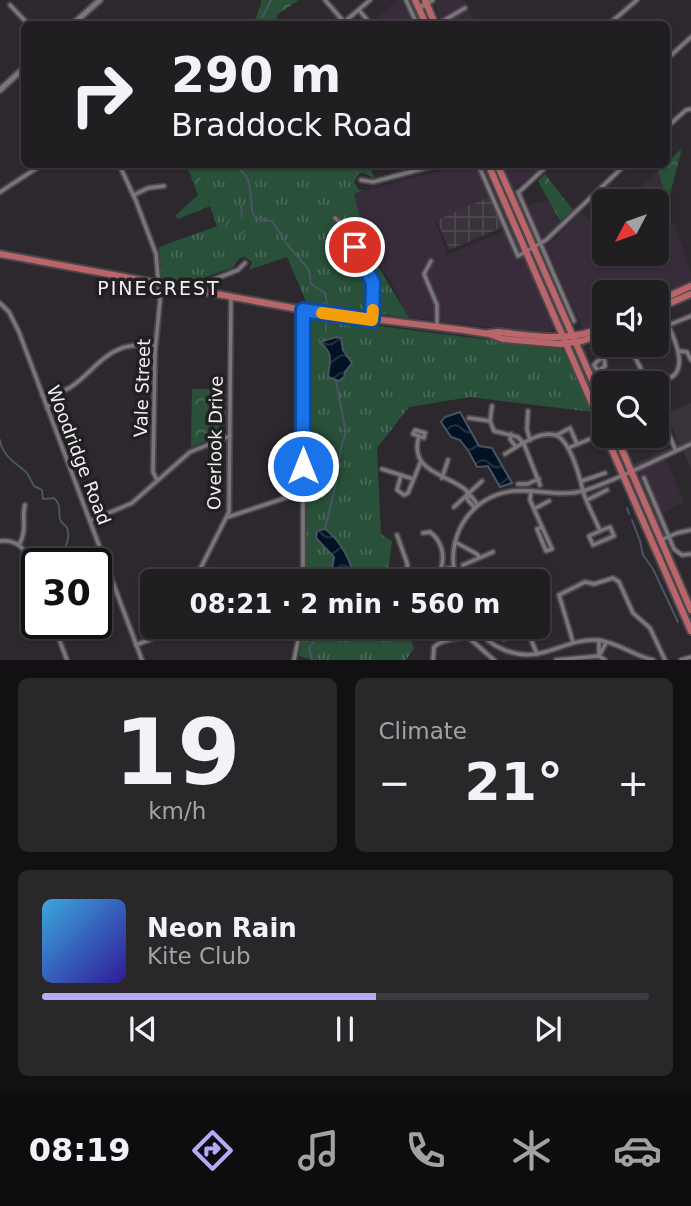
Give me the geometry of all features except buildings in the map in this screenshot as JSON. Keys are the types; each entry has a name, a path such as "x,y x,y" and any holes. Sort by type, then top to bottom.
{"main road":[{"path":"415,0 425,21"},
{"path":"428,1 438,21"},
{"path":"490,168 592,403"},
{"path":"498,168 546,276 567,312 575,340 592,379"},
{"path":"0,254 303,310 489,334 503,339 565,341 592,336"},
{"path":"669,299 691,286"},
{"path":"669,301 691,294"},
{"path":"540,337 553,333 556,327 555,317"},
{"path":"489,334 498,332 565,341"},
{"path":"575,340 592,332"},
{"path":"611,448 691,631"},
{"path":"621,448 653,513 691,610"}],"street":[{"path":"76,21 100,0"},
{"path":"325,0 342,21"},
{"path":"347,21 370,0"},
{"path":"406,0 416,21"},
{"path":"613,21 638,0"},
{"path":"412,12 428,1"},
{"path":"10,5 25,21"},
{"path":"442,21 465,8"},
{"path":"359,10 368,21"},
{"path":"670,56 691,37"},
{"path":"0,90 21,71"},
{"path":"670,124 686,110 691,109"},
{"path":"0,192 37,168"},
{"name":"Vale Street","path":"121,168 154,247 160,296 155,345 153,472 157,480"},
{"path":"361,180 373,182 425,168"},
{"path":"480,168 518,256 540,243 622,168"},
{"path":"510,196 544,168"},
{"path":"134,195 148,188 164,186"},
{"path":"518,192 567,312 575,321"},
{"path":"519,215 527,212"},
{"path":"335,218 347,229 373,283 372,320"},
{"path":"503,222 511,218"},
{"path":"527,233 534,228"},
{"path":"431,261 425,271 425,277 437,305 437,327"},
{"path":"190,289 238,270 245,263"},
{"path":"546,276 552,271"},
{"path":"160,296 170,285"},
{"name":"Overlook Drive","path":"200,569 228,517 231,296"},
{"name":"Woodridge Road","path":"0,303 13,317 142,660"},
{"path":"303,310 303,569"},
{"path":"669,326 691,316"},
{"path":"669,328 679,351 676,373 669,377"},
{"path":"42,395 55,395 79,382 119,349 135,345 155,345"},
{"path":"604,358 627,347 631,349 642,371"},
{"path":"679,351 687,352 691,360"},
{"path":"47,409 55,395"},
{"path":"492,406 490,421 494,431 518,437 524,444 540,485"},
{"path":"528,411 527,429 530,440"},
{"path":"469,418 490,421"},
{"path":"505,454 530,440 543,435 557,435 570,428 577,444"},
{"path":"511,434 510,439 517,448"},
{"path":"90,521 132,503 190,452 230,435"},
{"path":"557,435 568,448 600,531"},
{"path":"669,435 676,451"},
{"path":"419,436 416,446 421,461 434,474 460,484 477,506"},
{"path":"568,448 590,439"},
{"path":"454,569 455,542 463,521 477,506 501,493 531,491 563,494 583,491 691,444"},
{"path":"442,478 448,460"},
{"path":"401,475 397,490 404,495 408,494 421,461"},
{"path":"382,469 413,479"},
{"path":"582,481 605,473"},
{"path":"644,478 653,513"},
{"path":"518,484 539,479"},
{"path":"454,507 482,481"},
{"path":"587,500 607,490"},
{"path":"531,491 530,500 552,549 546,551 537,529 542,527"},
{"path":"228,517 303,492"},
{"path":"534,509 549,502"},
{"path":"19,545 25,529 25,505"},
{"path":"610,527 614,536 593,545 589,536 600,531 610,527"},
{"path":"691,530 664,539 677,553 691,554"},
{"path":"423,533 434,534 440,545 442,569"},
{"path":"397,535 408,569"},
{"path":"0,541 7,541 22,548"},
{"path":"455,542 480,558"},
{"path":"463,565 493,552"},
{"path":"573,642 559,595 585,582 596,584 613,578 620,582 633,613 650,628 665,660"},
{"path":"59,639 67,660"},
{"path":"136,645 151,639"},
{"path":"294,660 298,639"},
{"path":"433,660 434,647 439,642 461,639"},
{"path":"469,639 494,660"},
{"path":"486,639 507,651 521,654 537,654 573,642 599,640 653,660"},
{"path":"531,639 537,654"},
{"path":"599,640 599,656"},
{"path":"599,656 606,642"},
{"path":"556,660 599,656 605,660"},
{"path":"681,660 691,657"}],"shaded area":[{"path":"398,0 403,0 413,21 374,21"},
{"path":"439,0 465,0 475,21 441,21 435,4"},
{"path":"452,168 477,168 491,198 435,221 446,250 444,256 512,228 554,326 547,334 409,317 390,280 371,253 377,246 368,249 353,194"},
{"path":"503,168 540,168 514,189"},
{"path":"658,171 664,189 638,189"},
{"path":"490,197 503,227 449,250 437,220"},
{"path":"550,201 559,223 543,236 539,234 527,205"},
{"path":"581,211 592,224 592,266 669,266 669,223 674,224 691,274 691,283 669,293 669,280 592,280 592,326 583,329 554,265 548,269 541,249 554,241"},
{"path":"691,403 691,469 683,451 637,472 634,464 679,444 669,413"},
{"path":"666,459 684,502 658,515 637,472"}],"green space":[{"path":"261,0 299,0 278,14 275,21 254,21"},
{"path":"682,148 669,198 669,189 664,189 658,171 661,168 670,168 670,160"},
{"path":"182,168 222,168 208,176 199,173 210,206 178,219 175,216 198,195 189,171"},
{"path":"197,168 370,168 375,179 359,173 354,182 359,190 364,190 354,194 368,249 409,318 307,304 287,257 249,270 252,262 245,257 240,258 232,268 185,284 162,280 159,247 217,226"},
{"path":"545,174 573,210 560,221 538,181"},
{"path":"314,318 561,349 565,352 592,412 470,397 409,407 377,448 381,534 392,541 388,569 306,569 308,323"},
{"path":"192,389 226,389 226,422 220,433 191,447"},
{"path":"302,639 410,639 414,648 406,660 313,660 299,656"}],"water":[{"path":"341,338 343,350 352,363 339,381 328,377 329,354 320,342"},
{"path":"460,412 479,446 492,448 512,483 500,487 488,466 477,467 460,440 451,437 441,422 445,417"},
{"path":"325,529 336,539 345,552 351,569 332,569 334,557 316,538 317,531"}],"waterway":[{"path":"260,21 271,0"},
{"path":"238,168 244,173 249,185 253,215 272,221 309,270 311,284 325,293 328,310"},
{"path":"241,206 242,217"},
{"path":"226,226 229,220"},
{"path":"240,235 244,231"},
{"path":"326,318 326,331"},
{"path":"336,381 346,432 337,474"},
{"path":"0,440 6,454 26,472 34,486 42,490 43,499 54,498 58,503 61,521 68,532 65,548"},
{"path":"325,528 336,483"},
{"path":"627,508 629,514"},
{"path":"632,520 643,555 653,569 678,622"},
{"path":"312,660 309,648 316,639"}],"slow traffic":[{"path":"322,313 372,320 373,310"}],"district":[{"name":"PINECREST","path":"159,288"}],"route":[{"path":"303,466 303,310 372,320 373,283 355,247"}]}
